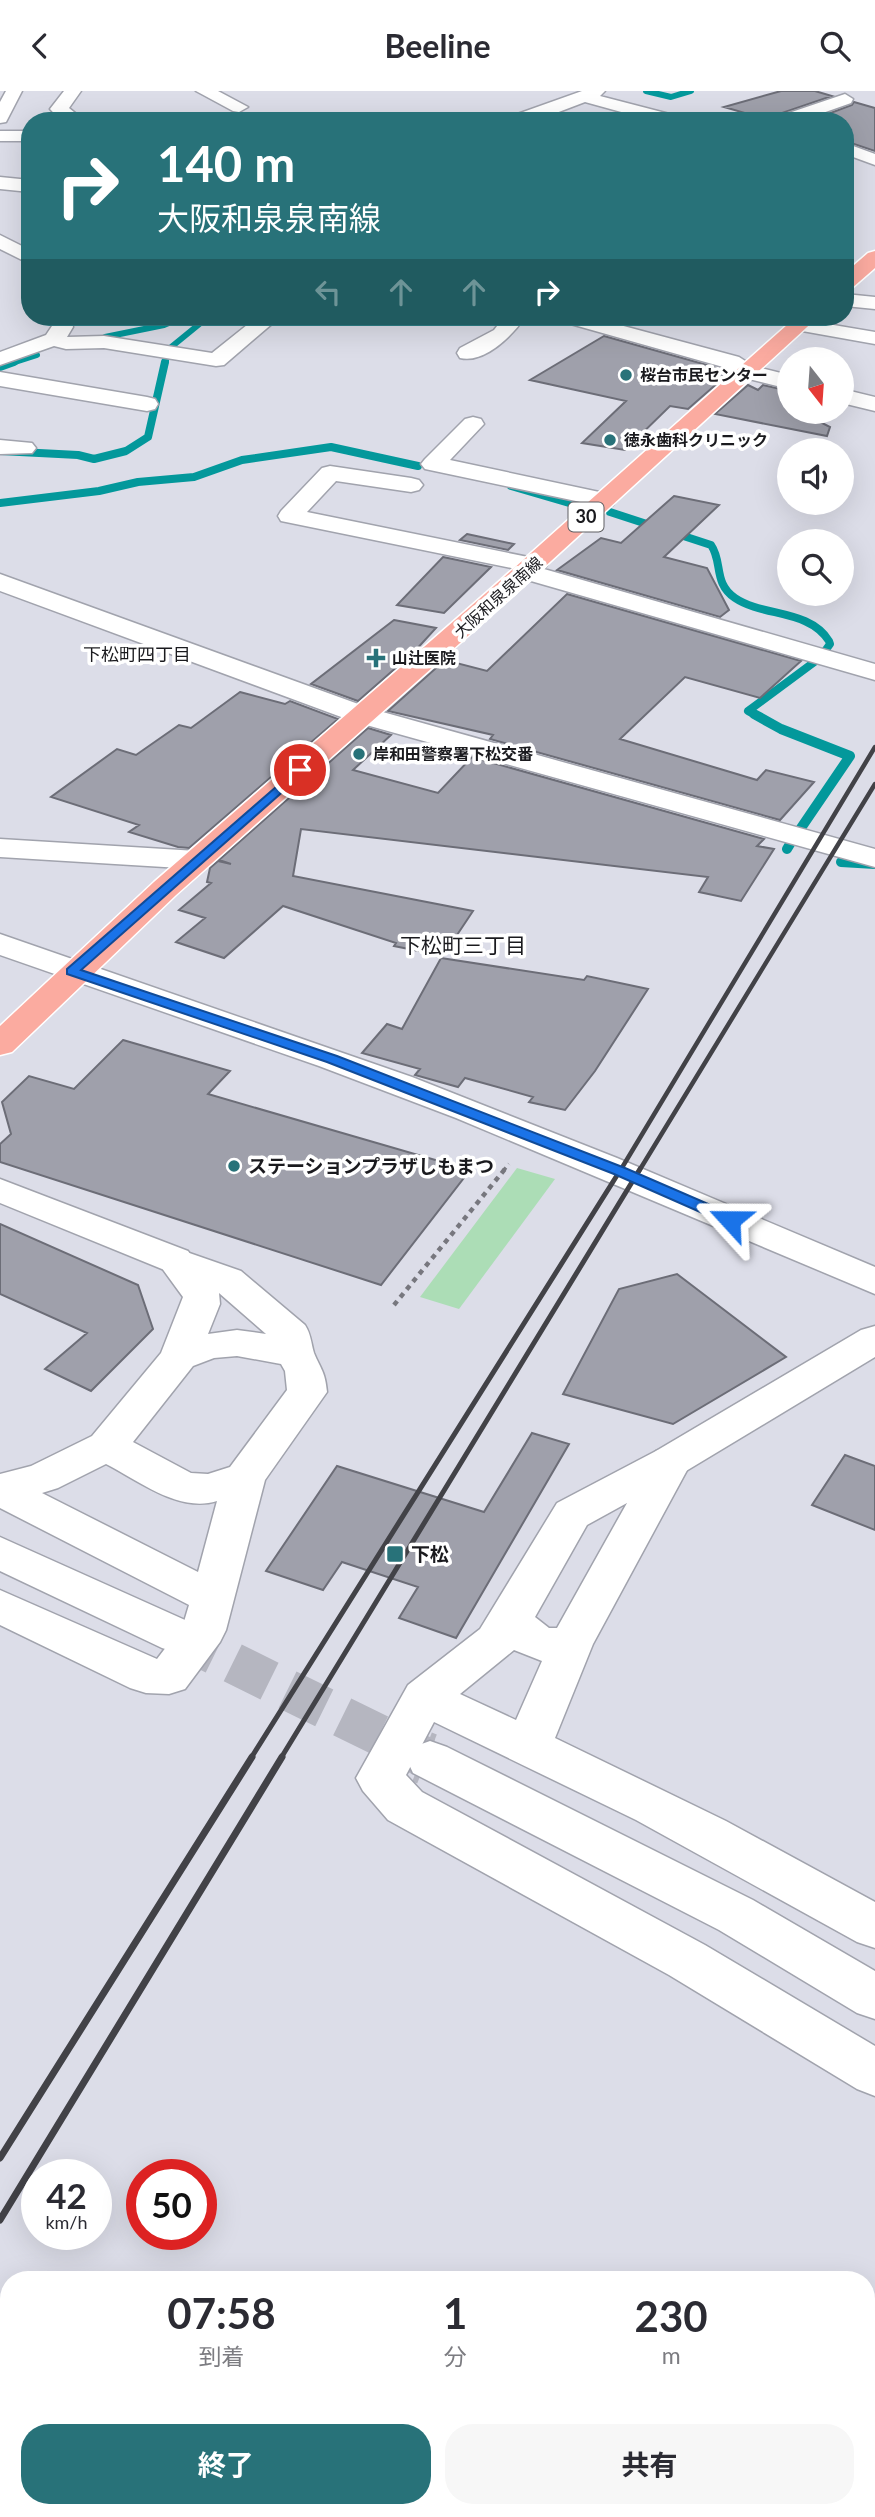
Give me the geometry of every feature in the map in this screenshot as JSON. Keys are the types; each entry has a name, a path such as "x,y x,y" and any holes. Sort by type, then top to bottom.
{"main road":[{"path":"854,277 872,262"},
{"name":"大阪和泉泉南線","path":"0,1045 72,972 530,569 744,370 797,326"}],"street":[{"path":"64,112 59,109 72,93 97,91"},
{"path":"204,91 239,107"},
{"path":"823,91 844,98 864,99"},
{"path":"0,118 9,93"},
{"path":"545,112 592,94 647,112"},
{"path":"807,112 844,98"},
{"path":"0,136 21,136"},
{"path":"854,152 875,160"},
{"path":"0,183 21,185"},
{"path":"0,241 21,253"},
{"path":"854,301 875,303"},
{"path":"854,310 875,314"},
{"path":"0,359 53,339 63,326"},
{"path":"53,339 66,343 104,342 216,360 259,326"},
{"path":"468,353 501,334 508,326"},
{"path":"600,326 731,362 744,370 777,379"},
{"path":"824,326 875,338"},
{"path":"0,379 147,404"},
{"path":"854,399 875,404"},
{"path":"363,532 473,424"},
{"path":"0,447 24,448"},
{"path":"433,464 604,500"},
{"path":"411,485 330,473 290,516 530,569 875,673"},
{"path":"0,582 362,715 875,858"},
{"path":"0,848 197,860"},
{"path":"0,944 72,972 345,1064 620,1171 875,1282"},
{"path":"0,1190 228,1280 291,1334 295,1354 305,1370 307,1392 245,1477 204,1630 169,1677 146,1677 0,1607"},
{"path":"0,1490 43,1478 107,1446 179,1357 183,1341 200,1311 202,1296 175,1260"},
{"path":"875,1339 671,1461 572,1514 496,1641 424,1698 380,1778 405,1806 687,1961 875,2073"},
{"path":"179,1357 203,1347 234,1341 295,1354"},
{"path":"107,1446 183,1487 209,1489 245,1477"},
{"path":"529,1745 571,1644 671,1461"},
{"path":"0,1490 212,1598"},
{"path":"572,1514 595,1515 614,1521 629,1535"},
{"path":"0,1553 178,1636"},
{"path":"511,1620 529,1638 546,1647 571,1644"},
{"path":"424,1698 529,1745 756,1858 875,1927"},
{"path":"430,1760 736,1916 875,1997"}],"path":[{"path":"394,1304 516,1156"}],"green space":[{"path":"517,1168 555,1179 459,1309 420,1297"}],"building":[{"path":"781,91 815,91 832,96 785,112 742,112 724,107"},
{"path":"854,102 875,108 875,151 854,144 854,112 833,112"},
{"name":"桜台市民センター","path":"604,336 714,367 728,374 688,409 670,406 625,450 582,443 626,401 530,380"},
{"path":"748,385 758,390 763,385 777,388 777,424 824,424 830,427 827,436 715,414"},
{"path":"674,496 719,505 664,557 707,568 729,610 720,617 557,570 601,538 621,543"},
{"path":"467,534 514,544 508,550 460,540"},
{"path":"443,557 491,567 444,613 397,605"},
{"path":"567,594 801,661 760,698 685,677 620,739 757,780 766,770 814,782 780,820 490,739 493,735 388,711 445,660 487,671"},
{"path":"394,620 436,628 414,652 358,701 311,684"},
{"path":"240,692 285,704 290,701 338,719 189,848 129,832 139,825 51,797 117,749 136,755 179,725 191,728"},
{"path":"368,728 391,735 353,770 438,793 472,757 764,839 757,846 774,849 741,901 699,892 708,877 301,829 293,876 473,911 443,956 394,946 396,943 283,906 224,958 176,942 205,918 179,910 211,883 207,882 210,868 218,861 231,864 219,860"},
{"path":"441,958 584,980 587,976 648,989 595,1071 565,1110 529,1102 533,1097 465,1078 458,1087 415,1075 420,1069 362,1053 387,1024 402,1029"},
{"name":"ステーションプラザしもまつ","path":"123,1040 230,1071 208,1094 470,1170 381,1285 0,1162 0,1144 11,1134 2,1102 29,1076 74,1089"},
{"path":"0,1224 138,1285 153,1329 91,1391 45,1369 87,1333 0,1294"},
{"path":"677,1274 786,1357 673,1424 563,1394 619,1289"},
{"path":"532,1433 569,1444 456,1638 399,1618 418,1587 342,1562 323,1590 266,1571 337,1466 484,1512"},
{"path":"845,1455 875,1466 875,1530 812,1505"}],"waterway":[{"path":"646,91 671,97 691,91"},
{"path":"105,337 159,326"},
{"path":"170,348 197,326"},
{"path":"9,364 37,355"},
{"path":"165,364 167,356"},
{"path":"0,367 14,362"},
{"path":"0,451 78,455 94,459 126,451 148,437 165,362"},
{"path":"0,503 99,491 138,482 194,477 242,460 331,447 418,466"},
{"path":"511,486 576,505"},
{"path":"610,512 711,545 721,579 728,592 746,604 810,623 829,641 825,651"},
{"path":"757,716 748,711 817,660"},
{"path":"754,714 781,729 850,756 801,828"},
{"path":"787,849 793,839"},
{"path":"841,862 875,864"}],"tunnel":[{"path":"178,1636 426,1758"},
{"path":"422,1757 427,1759"}],"railway":[{"path":"620,1171 875,747"},
{"path":"639,1171 875,784"},
{"path":"251,1758 621,1169"},
{"path":"281,1758 640,1169"},
{"path":"0,2158 252,1757"},
{"path":"0,2220 282,1757"}],"place":[{"name":"桜台市民センター","path":"626,375"},
{"name":"徳永歯科クリニック","path":"610,440"},
{"name":"山辻医院","path":"376,658"},
{"name":"岸和田警察署下松交番","path":"359,754"},
{"name":"ステーションプラザしもまつ","path":"234,1166"},
{"name":"下松","path":"395,1554"}],"district":[{"name":"下松町四丁目","path":"137,655"},
{"name":"下松町三丁目","path":"463,946"}],"route":[{"path":"300,770 72,972 332,1059 620,1171 730,1220"}]}
